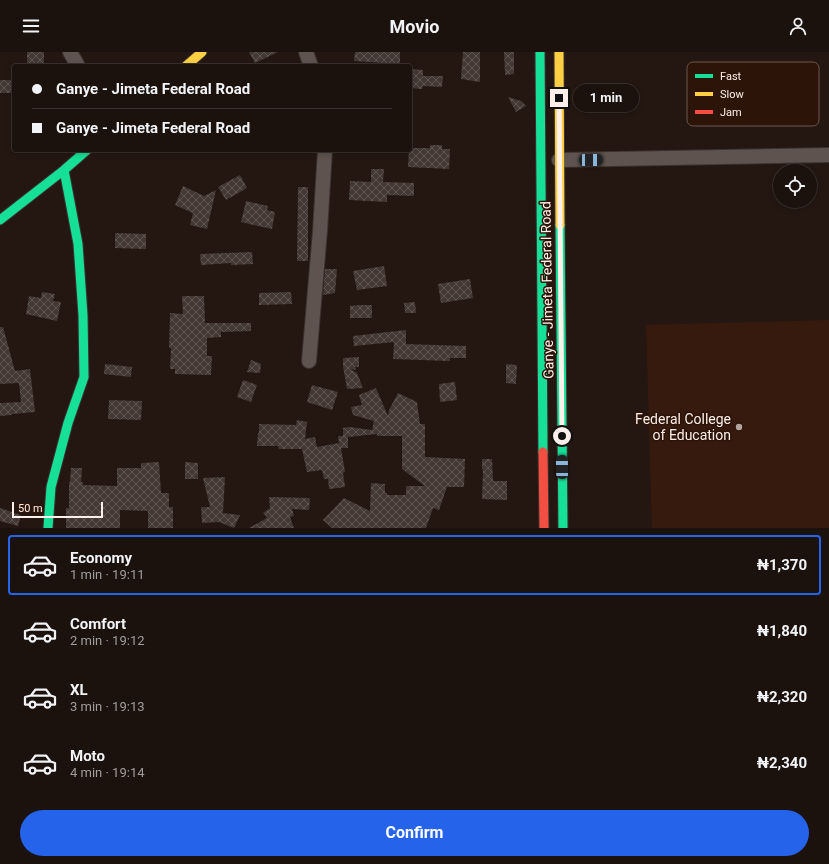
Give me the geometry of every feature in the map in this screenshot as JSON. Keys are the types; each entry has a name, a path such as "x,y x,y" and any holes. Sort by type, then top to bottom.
{"main road":[{"path":"188,64 202,52"},
{"name":"Ganye - Jimeta Federal Road","path":"540,52 544,528"},
{"name":"Ganye - Jimeta Federal Road","path":"559,52 563,528"},
{"path":"0,220 85,152"},
{"path":"48,528 51,487 66,430 84,377 83,315 78,244 64,170"},
{"path":"543,298 561,298"}],"street":[{"path":"70,52 77,64"},
{"path":"306,52 309,64"},
{"path":"309,361 325,152"},
{"path":"559,160 829,155"}],"shaded area":[{"name":"Federal College of Education","path":"829,320 829,528 652,528 646,325"}],"building":[{"path":"27,52 44,52 44,64 27,64"},
{"path":"249,52 278,52 255,63"},
{"path":"355,52 400,52 400,64 354,61"},
{"path":"463,52 480,52 480,82 461,79"},
{"path":"504,52 514,52 514,74 505,75"},
{"path":"412,69 423,70 423,76 443,76 442,87 423,86 422,89 412,88"},
{"path":"0,80 12,80 12,93 0,93"},
{"path":"508,97 521,101 526,106 516,112"},
{"path":"430,145 442,145 442,149 450,149 449,169 408,167 409,152 412,152 412,148 430,148"},
{"path":"371,169 384,169 383,182 414,183 414,196 387,195 387,202 349,200 350,181 371,182"},
{"path":"240,175 247,188 226,200 218,187"},
{"path":"183,186 204,196 216,190 207,229 190,225 193,213 175,205"},
{"path":"298,187 308,187 308,261 297,261"},
{"path":"246,201 268,206 267,210 275,212 272,229 241,222"},
{"path":"115,233 146,234 146,249 115,248"},
{"path":"252,252 253,264 231,265 231,263 201,265 200,254"},
{"path":"384,266 387,286 357,290 353,271"},
{"path":"325,269 337,269 335,293 323,295"},
{"path":"470,279 473,298 441,303 438,284"},
{"path":"42,292 55,294 53,301 61,302 57,321 26,314 29,296 41,298"},
{"path":"291,292 292,304 259,305 259,293"},
{"path":"182,296 204,296 205,323 251,323 251,331 221,332 221,337 207,338 207,356 212,356 211,375 175,374 175,369 170,369 170,313 183,314"},
{"path":"415,302 416,313 405,313 404,303"},
{"path":"372,305 372,318 350,318 350,306"},
{"path":"0,327 3,327 15,371 30,369 35,412 0,416 0,403 21,402 19,383 0,384"},
{"path":"406,330 406,344 466,346 466,358 450,358 450,361 393,359 394,342 354,346 353,336"},
{"path":"359,357 359,367 355,367 356,370 350,369 357,373 363,388 347,389 343,358"},
{"path":"251,360 261,364 260,373 247,372"},
{"path":"105,364 132,367 131,377 104,374"},
{"path":"506,364 517,365 516,384 506,383"},
{"path":"243,380 257,385 251,402 237,397"},
{"path":"455,382 457,400 440,402 439,384"},
{"path":"312,385 338,392 332,410 307,402"},
{"path":"376,388 388,416 389,410 398,393 417,402 420,424 425,424 425,457 465,459 464,487 447,487 439,510 433,508 426,528 332,528 323,520 344,498 370,511 371,483 385,484 385,493 387,493 387,495 406,495 406,486 425,486 402,469 402,436 377,436 377,434 348,437 348,448 341,448 345,472 343,473 345,487 329,489 328,479 324,479 322,470 307,472 302,449 279,449 278,446 257,446 259,424 296,425 297,420 307,422 305,439 315,437 317,447 339,443 338,436 343,436 343,428 349,427 372,430 374,421 353,415 351,407 362,405 359,395"},
{"path":"109,400 142,401 141,420 108,419"},
{"path":"482,459 492,459 493,481 507,481 507,500 482,499"},
{"path":"159,462 161,493 169,493 169,507 173,507 173,528 148,528 148,511 120,510 120,528 66,528 66,508 69,508 69,482 71,468 82,468 81,482 83,482 83,485 117,486 117,468 141,468 141,463"},
{"path":"185,462 198,463 198,479 185,479"},
{"path":"225,477 223,513 240,515 234,528 219,522 202,523 201,507 210,507 203,478"},
{"path":"269,497 310,498 309,510 292,509 294,516 290,517 294,528 249,528 267,518 263,513 270,508"},
{"path":"0,508 21,515 18,526 0,521"}],"traffic: fast":[{"path":"540,52 543,452"},
{"path":"0,220 85,152"},
{"path":"48,528 51,487 68,423 84,377 83,315 78,244 64,170"},
{"path":"560,225 563,528"}],"traffic: slow":[{"path":"188,64 202,52"},
{"path":"559,52 560,225"}],"traffic: jam":[{"path":"543,452 544,528"}],"place":[{"name":"Federal College of Education","path":"739,427"}],"route":[{"path":"559,98 562,436"}]}
